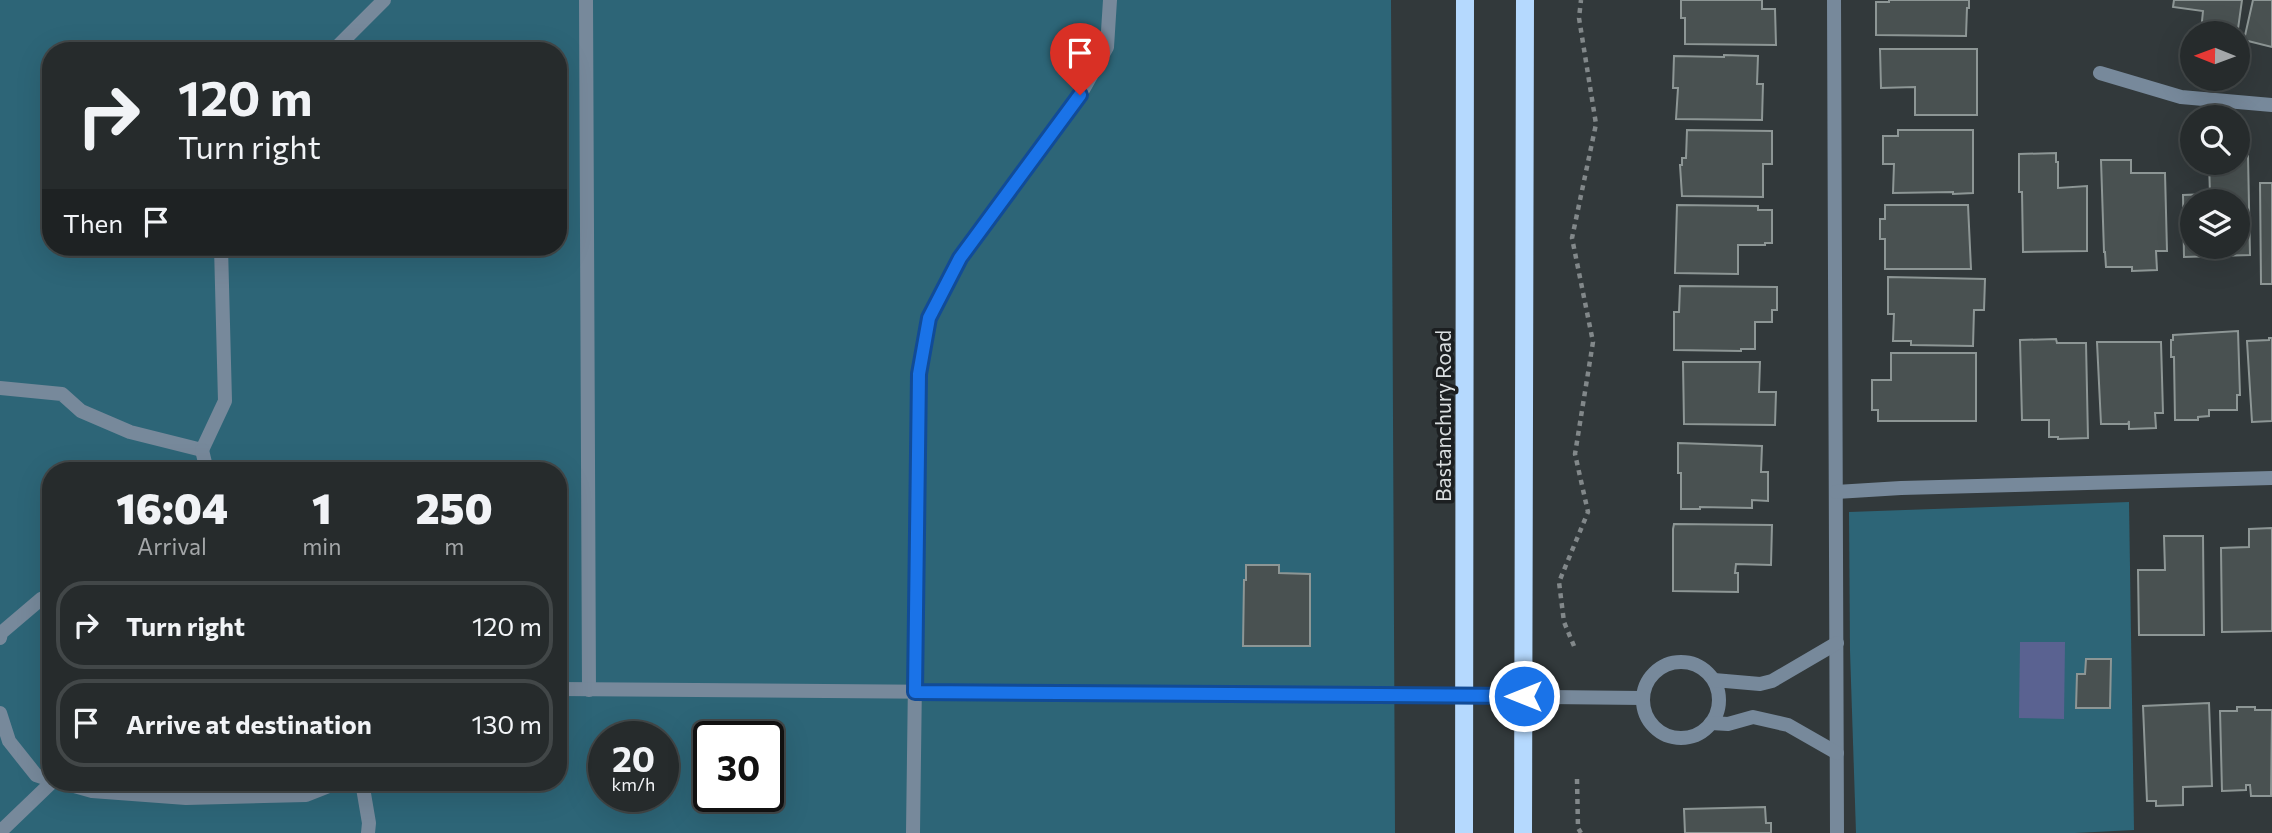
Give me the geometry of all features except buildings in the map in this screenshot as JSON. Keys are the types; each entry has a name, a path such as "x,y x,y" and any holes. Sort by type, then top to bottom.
{"main road":[{"name":"Bastanchury Road","path":"1464,833 1465,0"},
{"path":"1523,833 1525,0"}],"street":[{"path":"342,42 384,0"},
{"path":"586,0 589,690"},
{"path":"913,833 919,374 929,318 960,258 1080,95 1107,47 1110,0"},
{"path":"1834,0 1837,833"},
{"path":"2100,73 2181,97 2272,105"},
{"path":"205,462 202,450 225,401 221,256"},
{"path":"0,388 62,394 81,411 130,432 202,450"},
{"path":"1836,492 2272,478"},
{"path":"0,638 1,633 42,599"},
{"path":"1714,680 1760,684 1772,681 1837,643"},
{"path":"1679,662 1696,664 1714,680 1719,693 1716,715 1711,723 1697,734 1686,738 1674,737 1658,730 1645,711 1643,698 1646,686 1653,674 1663,666 1679,662"},
{"path":"567,690 1643,698"},
{"path":"0,713 9,741 36,775 42,777"},
{"path":"1711,723 1728,724 1753,717 1788,725 1837,753"},
{"path":"0,832 42,790"},
{"path":"92,791 186,798 306,795 316,791"},
{"path":"364,791 368,833"}],"path":[{"path":"1574,646 1564,622 1559,582 1588,512 1575,454 1593,342 1572,238 1596,124 1579,18 1581,0"},
{"path":"1577,779 1577,828 1581,833"}],"shaded area":[{"path":"0,0 1391,0 1395,833 0,833"},
{"path":"2129,502 2134,830 2075,833 1856,833 1849,512"},
{"path":"2020,642 2065,642 2064,719 2019,718"}],"route":[{"path":"1080,95 960,258 929,318 919,374 915,692 1524,696"}]}
